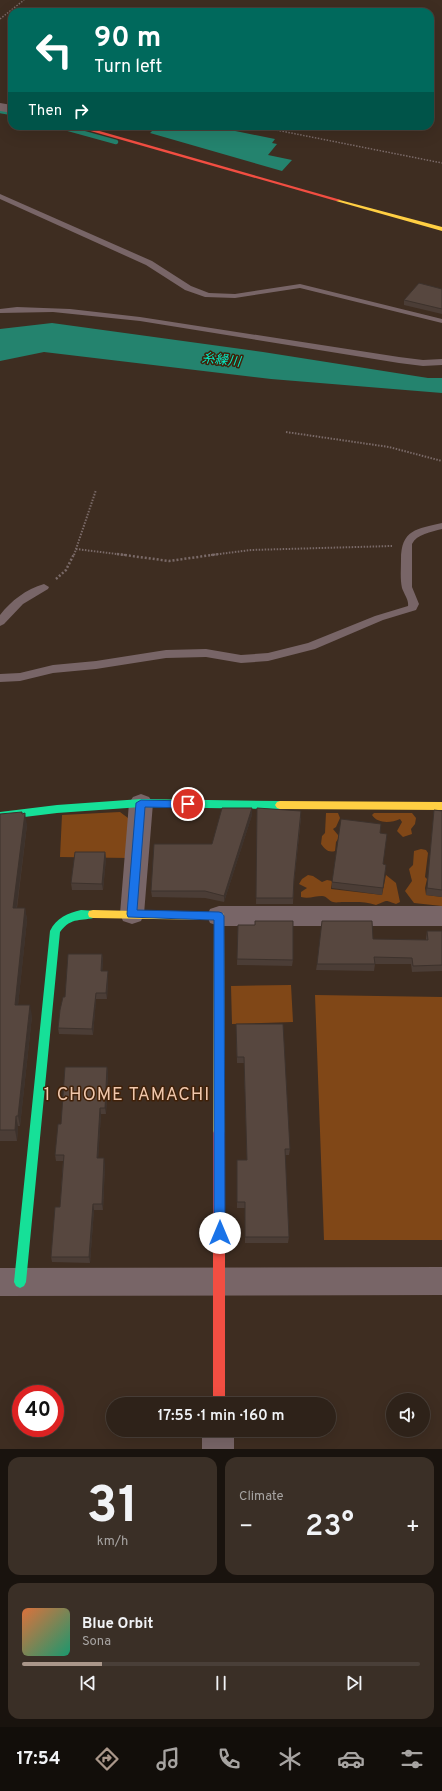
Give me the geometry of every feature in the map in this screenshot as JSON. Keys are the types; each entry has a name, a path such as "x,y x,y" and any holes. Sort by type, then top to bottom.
{"street":[{"path":"90,130 442,229"},
{"path":"0,816 57,809 141,803 226,806 442,806"},
{"path":"132,914 141,803"},
{"path":"442,916 219,916 77,914 66,918 60,923 55,931 10,1282 442,1280"},
{"path":"219,916 219,1397"},
{"path":"218,1437 218,1449"}],"lane":[{"path":"0,196 149,264 188,288 208,295 235,296 300,286 442,321"},
{"path":"0,312 52,311 140,319 399,360 423,363 442,362"},
{"path":"0,678 20,677 54,669 96,665 166,654 206,654 241,659 268,657 311,646 379,618 412,608 414,604 407,587 406,547 408,542 416,535 442,526"},
{"path":"0,622 15,603 25,596 44,587"}],"path":[{"path":"14,8 24,0"},
{"path":"0,19 8,13"},
{"path":"276,130 442,163"},
{"path":"286,432 389,447 442,461"},
{"path":"44,587 66,570 76,549 96,490"},
{"path":"76,549 169,561 252,550 372,546 406,547"}],"shaded area":[{"path":"120,812 132,821 129,858 60,857 62,815"},
{"path":"326,813 338,813 340,818 336,827 333,829 338,835 335,851 325,849 321,844 322,836 325,833"},
{"path":"374,813 412,813 416,818 415,824 411,829 412,834 403,837 397,831 402,822 400,819 385,822 375,818 372,815"},
{"path":"421,849 426,850 428,853 425,877 427,879 425,888 426,895 442,897 442,906 414,903 405,891 412,881 409,869 413,865 414,851"},
{"path":"308,875 313,876 322,882 327,880 332,881 331,889 382,895 386,875 396,883 400,902 396,904 386,901 376,905 360,902 334,902 322,896 304,898 301,897 301,892 307,888 299,884 302,879"},
{"path":"291,985 293,1022 232,1024 231,986"},
{"path":"315,995 442,997 442,1240 324,1240"}],"water":[{"path":"153,130 231,130 275,139 272,143 277,144 268,155 292,160 282,171 150,133"},
{"name":"糸繰川","path":"52,323 263,352 428,378 442,378 442,393 271,379 44,352 0,361 0,329"}],"building":[{"path":"419,283 442,289 442,309 404,300"},
{"path":"222,808 252,808 224,896 205,891 151,891 154,844 212,844"},
{"path":"257,808 301,811 293,898 256,898"},
{"path":"434,810 442,811 442,890 427,888"},
{"path":"22,812 22,814 25,813 13,908 25,908 15,1005 30,1005 18,1116 16,1116 15,1130 0,1130 0,814"},
{"path":"341,819 381,824 380,833 387,834 383,864 386,865 383,888 332,882"},
{"path":"75,852 105,852 102,884 71,883"},
{"path":"255,921 293,921 293,960 237,959 238,925 255,925"},
{"path":"322,921 372,921 373,939 428,940 427,931 442,931 442,965 413,966 412,958 374,957 375,964 317,964"},
{"path":"68,954 102,954 101,971 108,971 106,993 96,993 92,1029 58,1028 60,1010 63,997 65,997"},
{"path":"236,1024 283,1024 290,1149 285,1149 289,1237 245,1237 245,1202 237,1202 237,1160 247,1160 244,1057 237,1057"},
{"path":"65,1067 107,1067 105,1108 100,1108 97,1158 104,1158 102,1204 93,1204 89,1257 51,1257 55,1207 60,1207 64,1155 55,1155 58,1124 61,1124"}],"waterway":[{"path":"0,111 8,112"},
{"path":"72,130 116,142"}],"traffic: fast":[{"path":"0,816 57,809 141,803 280,805"},
{"path":"20,1282 55,931 63,922 71,917 76,915 93,914"}],"traffic: slow":[{"path":"338,200 442,229"},
{"path":"280,805 442,806"},
{"path":"93,914 219,916 219,1133"}],"traffic: jam":[{"path":"90,130 338,200"},
{"path":"219,1133 219,1397"}],"district":[{"name":"1 CHOME TAMACHI","path":"127,1095"}],"route":[{"path":"188,804 141,803 132,914 219,916 220,1233"}]}
